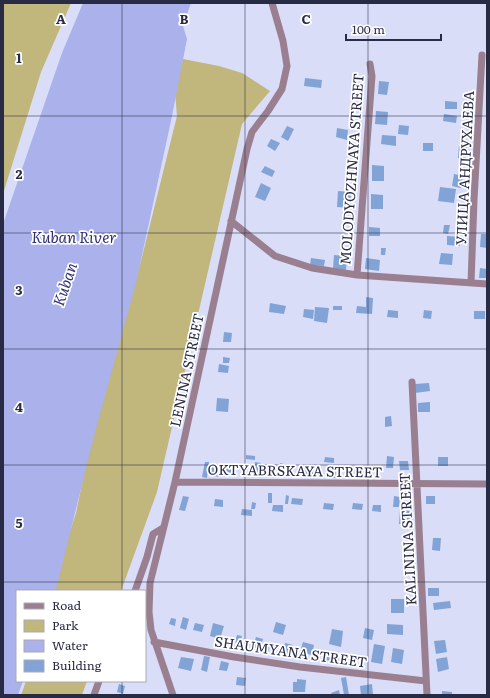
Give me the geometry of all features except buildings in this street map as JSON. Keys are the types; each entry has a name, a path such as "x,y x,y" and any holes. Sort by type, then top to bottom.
{"street":[{"name":"LENINA STREET","path":"173,695 154,642 149,612 150,583 175,482 247,150 252,132 282,89 288,66 283,40 272,3"},
{"name":"УЛИЦА АНДРУХАЕВА","path":"471,283 482,55"},
{"name":"MOLODYOZHNAYA STREET","path":"357,275 372,76 370,64"},
{"path":"231,221 276,256 312,268 357,275 487,284"},
{"name":"KALININA STREET","path":"412,382 427,695"},
{"name":"OKTYABRSKAYA STREET","path":"175,482 487,484"},
{"path":"134,590 147,557 153,534 163,528"},
{"name":"SHAUMYANA STREET","path":"154,642 300,667 426,681"},
{"path":"94,695 99,682"}],"green space":[{"path":"3,3 71,3 41,72 3,194"},
{"path":"183,59 219,66 242,73 270,91 242,124 157,492 121,590 54,590 64,550 76,513 89,449 142,257 177,116 175,92"},
{"path":"26,682 87,682 82,695 21,695"}],"water":[{"name":"Kuban River","path":"83,3 191,3 183,26 187,39 136,283 94,436 56,590 16,590 16,682 23,682 18,695 3,695 3,224 62,53"}],"water label":[{"name":"Kuban","path":"64,284"}]}
